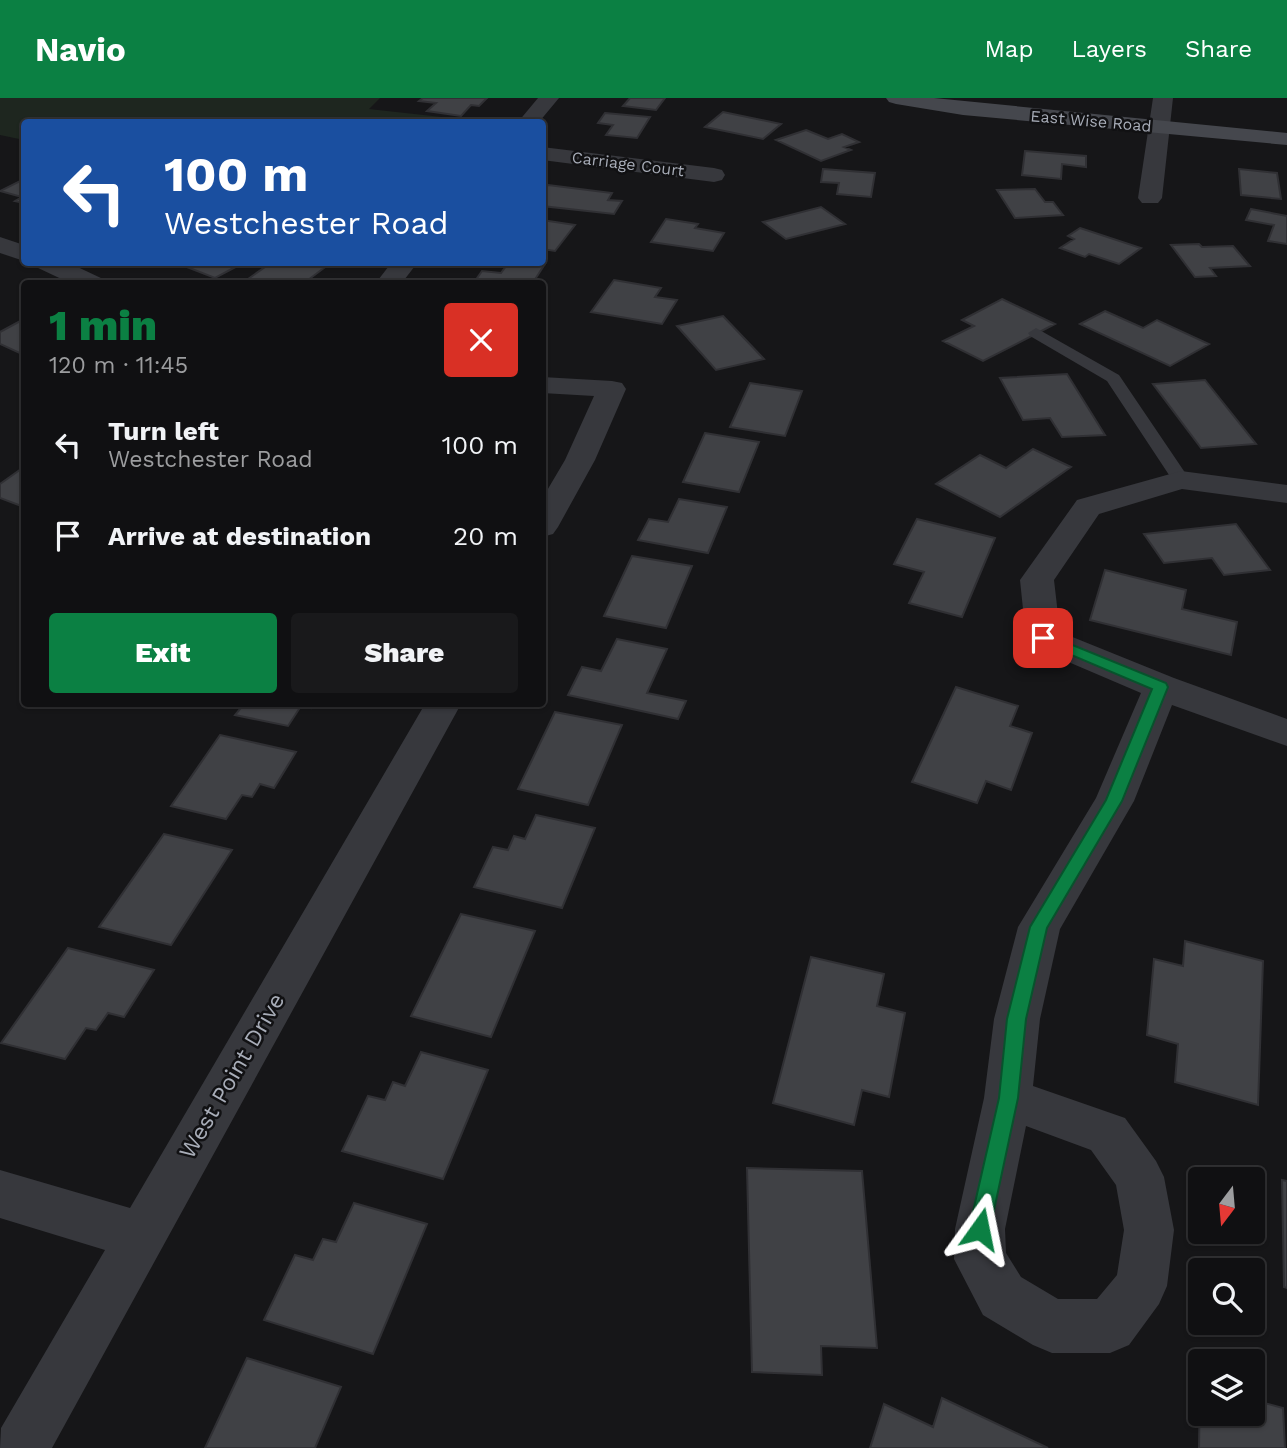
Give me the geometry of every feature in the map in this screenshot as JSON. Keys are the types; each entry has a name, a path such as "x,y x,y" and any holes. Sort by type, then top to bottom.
{"street":[{"path":"531,119 549,98"},
{"name":"East Wise Road","path":"896,98 963,110 1287,139"},
{"path":"1150,198 1163,98"},
{"name":"Carriage Court","path":"546,154 715,175"},
{"path":"0,243 21,253"},
{"path":"53,266 85,280"},
{"path":"390,280 403,266"},
{"path":"546,385 612,389 580,460 546,520"},
{"path":"1287,494 1181,480 1088,507 1037,580 1043,638 1161,687 1287,733"},
{"path":"1009,1098 1108,1134 1139,1177 1149,1230 1141,1286 1110,1326 1052,1326 1002,1296 980,1259 980,1229 1009,1098 1017,1019 1039,927 1114,801 1161,687"},
{"name":"West Point Drive","path":"21,1448 441,707"},
{"path":"0,1194 141,1236"}],"lane":[{"path":"1036,333 1113,378 1181,480"}],"shaded area":[{"path":"0,98 380,98 369,109 460,119 21,119 21,139 0,135"}],"building":[{"path":"423,98 487,98 479,106 471,105 461,116 427,111 436,103 419,101"},
{"path":"630,98 665,98 656,110 623,106"},
{"path":"723,112 781,124 763,139 705,127"},
{"path":"605,113 650,117 637,138 606,135 613,125 598,123"},
{"path":"806,130 828,139 842,134 859,142 844,147 851,150 821,161 776,140"},
{"path":"1025,151 1086,156 1086,167 1062,164 1061,179 1022,175"},
{"path":"823,169 875,173 871,197 837,194 839,183 821,182"},
{"path":"1239,169 1277,173 1281,199 1241,195"},
{"path":"21,180 21,197 0,191"},
{"path":"548,185 612,193 608,200 622,201 614,214 546,206"},
{"path":"1035,189 1045,202 1053,202 1063,215 1015,218 997,190"},
{"path":"821,207 845,224 786,239 763,222"},
{"path":"1251,209 1287,216 1287,244 1268,241 1274,225 1246,220"},
{"path":"666,219 698,224 695,228 724,233 713,251 651,242"},
{"path":"546,221 575,225 555,251 546,250"},
{"path":"1080,228 1141,248 1119,264 1089,254 1085,257 1060,248 1074,239 1068,236"},
{"path":"1199,244 1202,247 1233,246 1250,266 1210,268 1216,276 1195,277 1171,245"},
{"path":"184,266 238,266 215,278"},
{"path":"266,266 324,268 308,280 247,280"},
{"path":"506,266 544,266 535,280 476,280 482,271 501,273"},
{"path":"614,280 661,288 655,297 677,300 662,324 591,312"},
{"path":"1002,299 1055,324 983,361 943,341 974,326 962,320"},
{"path":"1105,311 1143,328 1157,320 1209,344 1170,366 1080,324"},
{"path":"723,316 764,359 716,370 677,326"},
{"path":"21,321 21,354 0,344 0,332"},
{"path":"1067,374 1105,435 1062,437 1050,418 1023,420 1000,378"},
{"path":"1205,380 1256,444 1201,448 1153,384"},
{"path":"750,383 802,391 785,436 730,427"},
{"path":"705,433 759,442 739,492 683,482"},
{"path":"1033,449 1071,467 1000,517 936,484 980,455 1006,468"},
{"path":"21,469 21,506 0,498 0,484"},
{"path":"679,499 727,507 708,553 638,540 649,519 668,522"},
{"path":"917,519 995,538 962,617 909,603 924,572 894,564"},
{"path":"1236,524 1270,570 1224,575 1212,558 1164,563 1144,534"},
{"path":"632,556 692,566 666,628 604,616"},
{"path":"1105,570 1186,590 1182,609 1237,622 1231,655 1090,620"},
{"path":"617,639 667,649 647,693 686,701 678,719 568,695 582,667 601,671"},
{"path":"956,687 1018,706 1010,726 1032,733 1011,790 986,781 977,803 912,782"},
{"path":"242,707 300,707 288,726 235,715"},
{"path":"555,712 622,725 588,805 518,789"},
{"path":"220,735 296,752 274,788 260,784 252,797 242,795 226,819 171,806"},
{"path":"536,815 595,828 562,908 474,887 493,847 508,850 514,836 525,839"},
{"path":"164,834 232,850 171,945 99,927"},
{"path":"461,914 535,931 491,1037 411,1016"},
{"path":"1185,941 1263,961 1258,1105 1175,1082 1178,1044 1147,1035 1154,959 1183,966"},
{"path":"68,948 154,970 124,1017 108,1013 96,1030 86,1028 65,1059 1,1043"},
{"path":"811,957 884,974 877,1006 905,1013 889,1097 862,1090 854,1125 773,1103"},
{"path":"421,1052 488,1070 443,1179 342,1151 368,1096 385,1100 393,1082 405,1086"},
{"path":"747,1168 862,1171 877,1348 821,1346 822,1375 752,1372"},
{"path":"1282,1180 1287,1181 1287,1288 1284,1287"},
{"path":"354,1203 427,1224 373,1354 264,1320 295,1255 313,1260 323,1239 336,1242"},
{"path":"247,1358 341,1387 315,1448 205,1448"},
{"path":"942,1398 1048,1448 870,1448 884,1404 933,1427"},
{"path":"1265,1403 1283,1408 1285,1448 1199,1448 1199,1426 1265,1426"}],"route":[{"path":"980,1229 1009,1098 1017,1019 1039,927 1114,801 1161,687 1043,638"}]}
